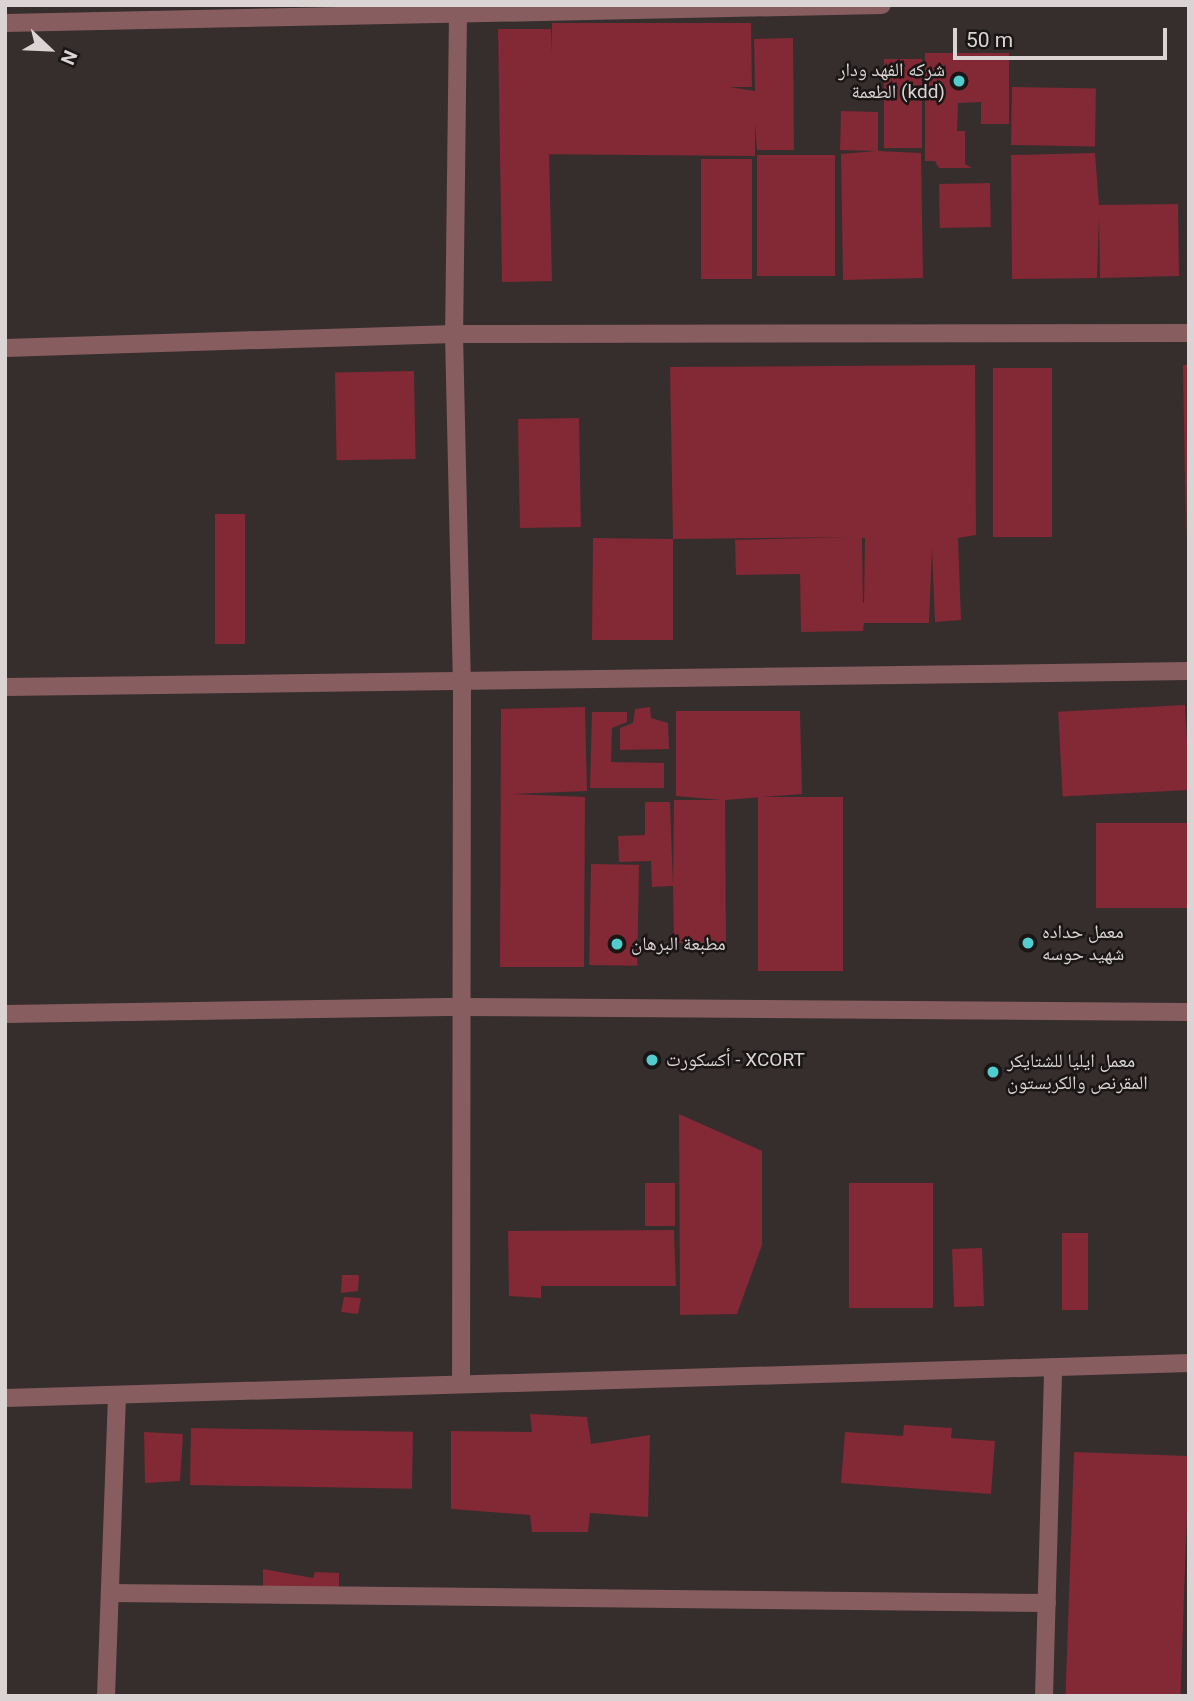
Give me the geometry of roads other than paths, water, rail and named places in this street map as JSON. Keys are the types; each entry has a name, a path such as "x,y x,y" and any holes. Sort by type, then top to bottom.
{"street":[{"path":"5,23 366,10 458,14 882,5"},
{"path":"458,14 454,334 463,680 461,1384"},
{"path":"5,348 454,334 1189,333"},
{"path":"5,687 1189,671"},
{"path":"5,1014 463,1007 1189,1013"},
{"path":"5,1398 1189,1363"},
{"path":"1044,1696 1053,1367"},
{"path":"106,1696 117,1395"},
{"path":"111,1594 1046,1603"}],"place":[{"name":"شركه الفهد ودار الطعمة (kdd)","path":"959,81"},
{"name":"معمل حداده شهيد حوسه","path":"1028,943"},
{"name":"مطبعة البرهان","path":"617,944"},
{"name":"أكسكورت - XCORT","path":"652,1060"},
{"name":"معمل ايليا للشتايكر المقرنص والكربستون","path":"993,1072"}]}
